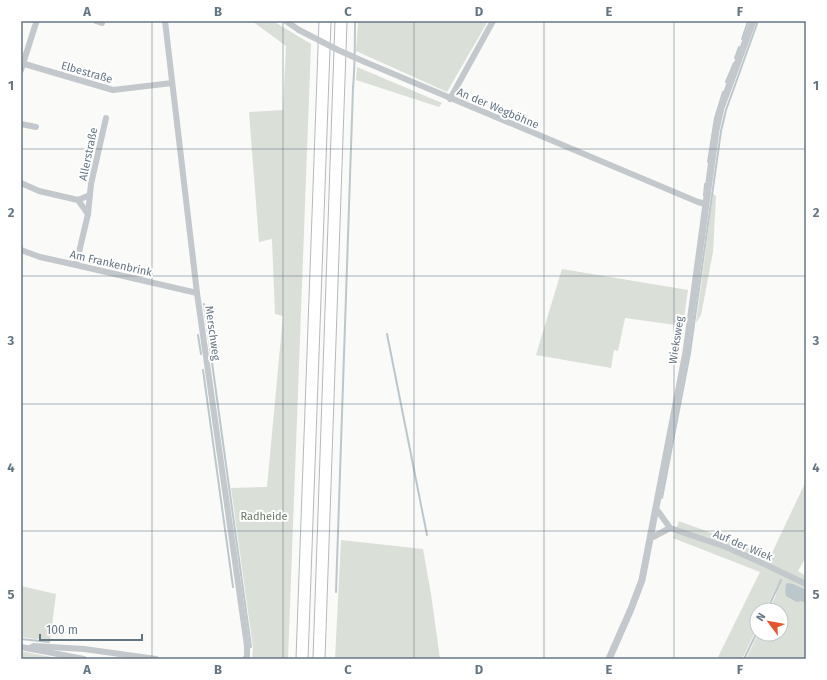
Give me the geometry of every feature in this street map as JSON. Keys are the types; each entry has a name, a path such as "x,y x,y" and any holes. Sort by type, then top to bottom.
{"highway":[{"path":"302,659 325,21"},
{"path":"319,659 342,21"}],"street":[{"path":"22,66 34,26 37,21"},
{"name":"Merschweg","path":"165,21 197,293 247,646 245,659"},
{"name":"An der Wegböhne","path":"286,21 299,30 365,62 698,202 706,204"},
{"path":"450,98 493,21"},
{"name":"Wieksweg","path":"609,659 642,580 686,352 716,130 721,108 752,21"},
{"name":"Elbestraße","path":"22,66 113,90 172,84"},
{"name":"Allerstraße","path":"76,266 88,214 91,184 106,118"},
{"path":"21,124 36,127"},
{"path":"21,183 39,191 78,200 88,214"},
{"name":"Allerstraße","path":"78,200 90,195"},
{"name":"Am Frankenbrink","path":"21,250 40,257 76,266 197,293"},
{"path":"650,536 653,537 670,528 658,511 655,510"},
{"name":"Auf der Wiek","path":"670,528 733,550 806,584"},
{"path":"30,648 34,646 84,650 156,659"},
{"path":"21,647 84,659"}],"green space":[{"name":"Radheide","path":"252,21 273,21 311,44 288,659 252,659 253,648 231,488 267,487 283,316 275,314 272,239 259,242 249,112 283,110 286,46"},
{"path":"358,21 488,21 447,92 356,51"},
{"path":"357,67 442,103 439,107 356,80"},
{"path":"713,194 716,196 713,252 701,315 696,323"},
{"path":"562,269 688,290 683,326 625,318 618,351 614,350 611,368 536,355"},
{"path":"806,481 806,557 798,571 806,576 806,657 804,659 746,659 754,642 789,642 789,602 773,602 778,584 769,602 749,602 749,642 750,642 742,659 717,659 760,572 673,538 679,521 771,555"},
{"path":"341,540 423,549 440,659 335,659"},
{"path":"21,586 56,594 50,641 21,637"},
{"path":"21,651 61,659 21,659"}],"shaded area":[{"path":"787,583 806,590 806,603 801,601 797,602 786,596 785,590"}],"waterway":[{"path":"336,592 355,63 355,21"},
{"path":"742,39 748,21"},
{"path":"662,498 690,353 721,131 726,110 758,21"},
{"path":"735,58 739,47"},
{"path":"726,82 734,63"},
{"path":"708,162 715,118 723,92"},
{"path":"704,195 705,184"},
{"path":"204,304 251,647"},
{"path":"387,334 427,535"},
{"path":"198,335 201,354"},
{"path":"203,370 233,587"},
{"path":"771,602 781,580"},
{"path":"21,639 49,642"},
{"path":"744,659 752,642"}]}
